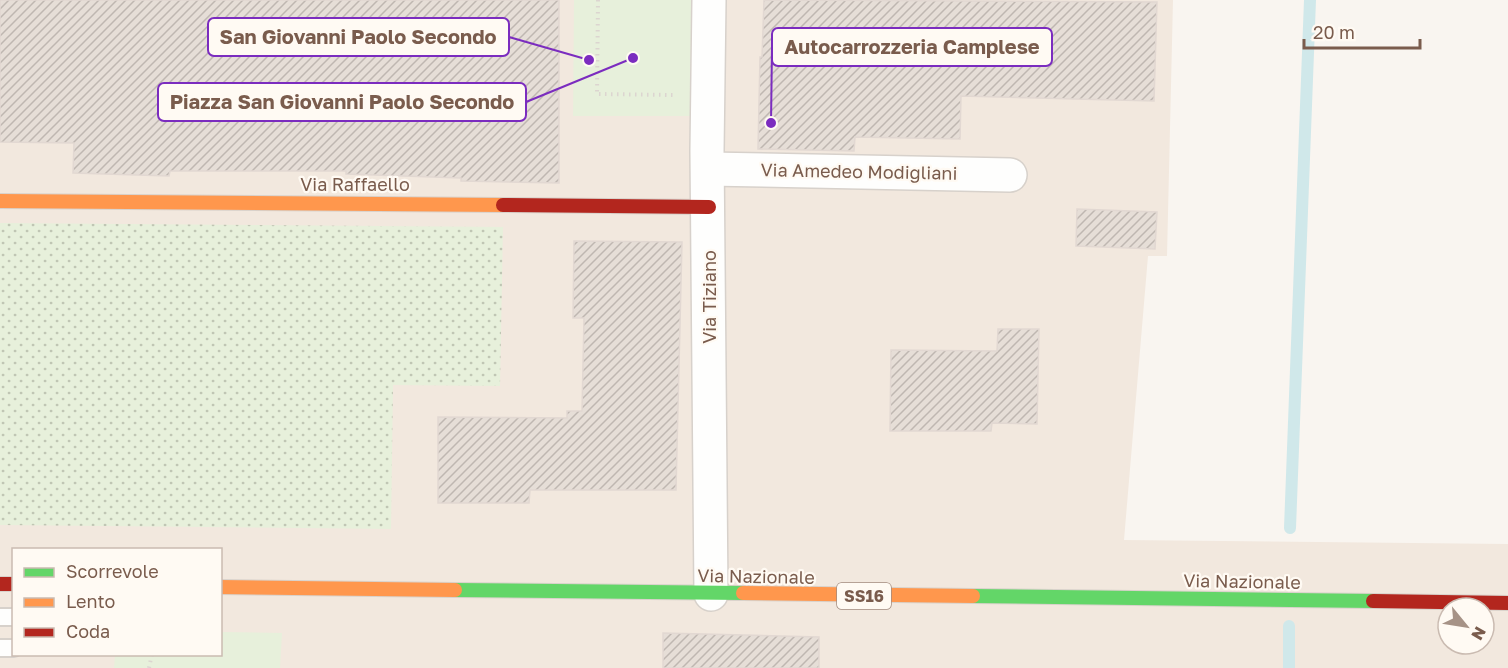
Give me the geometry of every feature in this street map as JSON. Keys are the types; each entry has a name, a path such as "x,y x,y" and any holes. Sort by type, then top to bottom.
{"main road":[{"name":"Via Raffaello","path":"0,201 709,207"},
{"name":"Via Nazionale","path":"222,587 1508,603"}],"street":[{"name":"Via Tiziano","path":"709,0 711,594"},
{"name":"Via Amedeo Modigliani","path":"708,169 1010,175"}],"path":[{"path":"598,0 597,94 708,96"}],"shaded area":[{"path":"0,0 1173,0 1167,256 1148,256 1124,540 1508,544 1508,668 0,668"}],"green space":[{"path":"574,0 694,0 693,116 573,116"},
{"path":"0,223 503,227 500,386 393,385 391,529 0,525"},
{"path":"222,632 282,633 280,668 114,668 115,656 222,656"}],"building":[{"path":"0,0 559,0 559,183 461,181 461,178 346,174 346,171 170,171 169,176 73,173 74,143 0,142"},
{"path":"764,0 1157,2 1154,101 961,96 960,139 855,137 854,151 758,149"},
{"path":"1077,209 1157,212 1155,249 1076,246"},
{"path":"574,241 682,242 676,490 530,490 529,503 438,503 438,417 567,418 567,411 582,411 584,318 573,318"},
{"path":"998,329 1039,329 1037,424 992,423 991,431 890,431 891,350 997,351"},
{"path":"663,633 819,637 819,668 663,668"}],"waterway":[{"path":"1290,528 1310,0"},
{"path":"1289,626 1289,668"}],"traffic: fast":[{"path":"455,590 743,593"},
{"path":"973,596 1373,601"}],"traffic: slow":[{"path":"0,201 503,205"},
{"path":"222,587 455,590"},
{"path":"743,593 973,596"}],"traffic: jam":[{"path":"503,205 709,207"},
{"path":"0,584 12,584"},
{"path":"1373,601 1508,603"}],"place":[{"name":"Piazza San Giovanni Paolo Secondo","path":"633,58"},
{"name":"San Giovanni Paolo Secondo","path":"589,60"},
{"name":"Autocarrozzeria Camplese","path":"771,123"}]}
